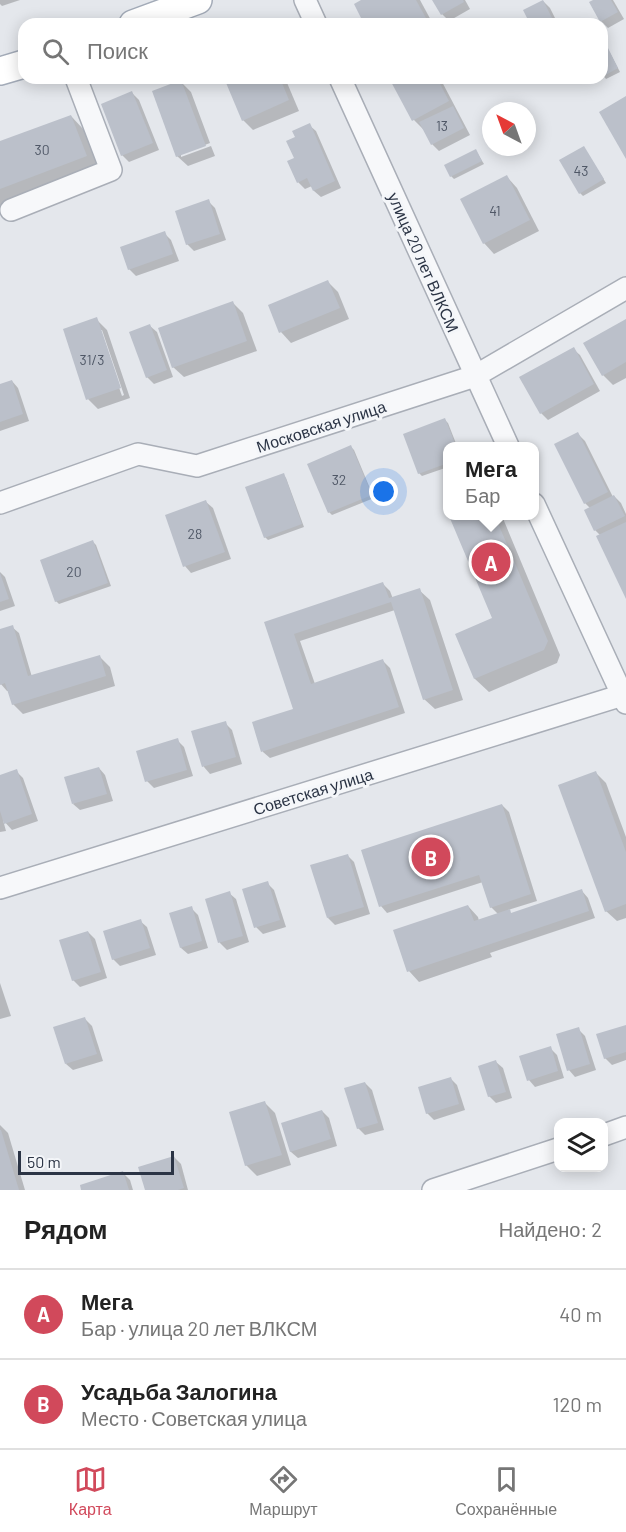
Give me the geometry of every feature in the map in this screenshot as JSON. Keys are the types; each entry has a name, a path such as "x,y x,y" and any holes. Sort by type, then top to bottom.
{"main road":[{"path":"149,18 198,0"},
{"path":"0,71 18,66"}],"street":[{"path":"305,0 313,18"},
{"path":"11,210 111,170 78,84"},
{"name":"улица 20 лет ВЛКСМ","path":"343,84 506,442"},
{"name":"Московская улица","path":"0,503 138,454 197,466 475,376 626,288"},
{"path":"539,515 625,697"},
{"name":"Советская улица","path":"0,888 625,697"},
{"path":"608,1132 626,1127"},
{"path":"433,1190 554,1150"}],"building":[{"path":"361,0 416,0 426,18 361,18 354,4"},
{"path":"432,0 463,0 464,2 441,15"},
{"path":"543,0 552,18 527,18 523,10"},
{"path":"611,0 618,12 607,18 598,18 589,2"},
{"path":"608,48 618,68 608,74"},
{"path":"170,84 183,84 206,146 176,157 152,91"},
{"path":"227,84 282,84 289,100 242,121"},
{"path":"392,84 440,84 449,101 412,121"},
{"path":"132,91 153,143 121,156 101,104"},
{"path":"626,96 626,159 599,112"},
{"path":"453,106 464,128 431,145 419,122"},
{"path":"71,115 87,156 0,189 0,141"},
{"path":"310,123 335,181 313,191 307,178 297,183 287,161 294,158 286,141 295,137 292,131"},
{"path":"584,146 604,179 579,194 559,160"},
{"path":"476,149 482,161 450,177 444,165"},
{"path":"507,175 530,220 483,244 460,199"},
{"path":"209,199 220,234 186,245 175,211"},
{"path":"165,231 173,254 128,270 120,247"},
{"path":"328,280 340,308 279,333 268,305"},
{"path":"233,301 247,341 172,368 158,328"},
{"path":"97,317 121,388 86,400 63,329"},
{"path":"626,319 626,362 602,376 583,343"},
{"path":"150,324 167,370 146,378 129,332"},
{"path":"574,347 594,384 540,414 519,377"},
{"path":"12,380 23,414 0,422 0,384"},
{"path":"445,418 454,442 443,442 443,465 418,474 403,434"},
{"path":"578,432 608,492 584,504 554,444"},
{"path":"351,445 372,495 328,513 307,464"},
{"path":"284,473 302,524 264,538 245,487"},
{"path":"614,495 625,516 594,531 584,510"},
{"path":"206,500 225,552 183,567 165,515"},
{"path":"451,520 497,520 548,641 544,650 474,679 455,634 492,618"},
{"path":"626,522 626,599 596,536"},
{"path":"93,540 108,583 55,602 40,560"},
{"path":"0,573 9,599 0,602"},
{"path":"383,582 389,598 420,588 453,690 423,700 391,602 294,634 311,684 383,659 399,707 261,752 252,722 293,709 264,622"},
{"path":"13,625 28,676 100,655 106,676 12,705 5,683 0,685 0,629"},
{"path":"226,721 236,757 202,767 191,731"},
{"path":"178,738 187,770 145,782 136,751"},
{"path":"99,767 107,794 72,804 64,777"},
{"path":"17,769 32,814 4,824 0,811 0,775"},
{"path":"596,771 626,852 626,904 605,912 558,785"},
{"path":"502,804 531,894 490,908 479,875 379,907 361,850"},
{"path":"348,854 364,907 327,918 310,865"},
{"path":"268,881 280,920 254,928 242,889"},
{"path":"582,889 589,911 407,972 393,930 468,905 474,921 510,909 511,913"},
{"path":"230,891 243,936 218,943 205,899"},
{"path":"192,906 202,941 180,948 169,913"},
{"path":"141,919 150,948 112,960 103,931"},
{"path":"88,931 101,972 72,981 59,940"},
{"path":"85,1017 97,1054 65,1064 53,1027"},
{"path":"626,1025 626,1052 604,1059 596,1034"},
{"path":"579,1027 590,1064 567,1071 556,1034"},
{"path":"551,1046 558,1071 527,1081 519,1056"},
{"path":"496,1060 506,1092 488,1097 478,1066"},
{"path":"451,1077 459,1104 426,1114 418,1087"},
{"path":"365,1082 378,1123 357,1129 344,1088"},
{"path":"265,1101 282,1155 245,1166 229,1112"},
{"path":"322,1110 331,1139 290,1152 281,1123"},
{"path":"1,1130 19,1190 0,1190"},
{"path":"174,1156 184,1188 145,1190 138,1167"},
{"path":"123,1171 129,1190 81,1190 80,1185"}],"place":[{"name":"Мега","path":"491,562"},
{"name":"Усадьба Залогина","path":"431,857"}]}
